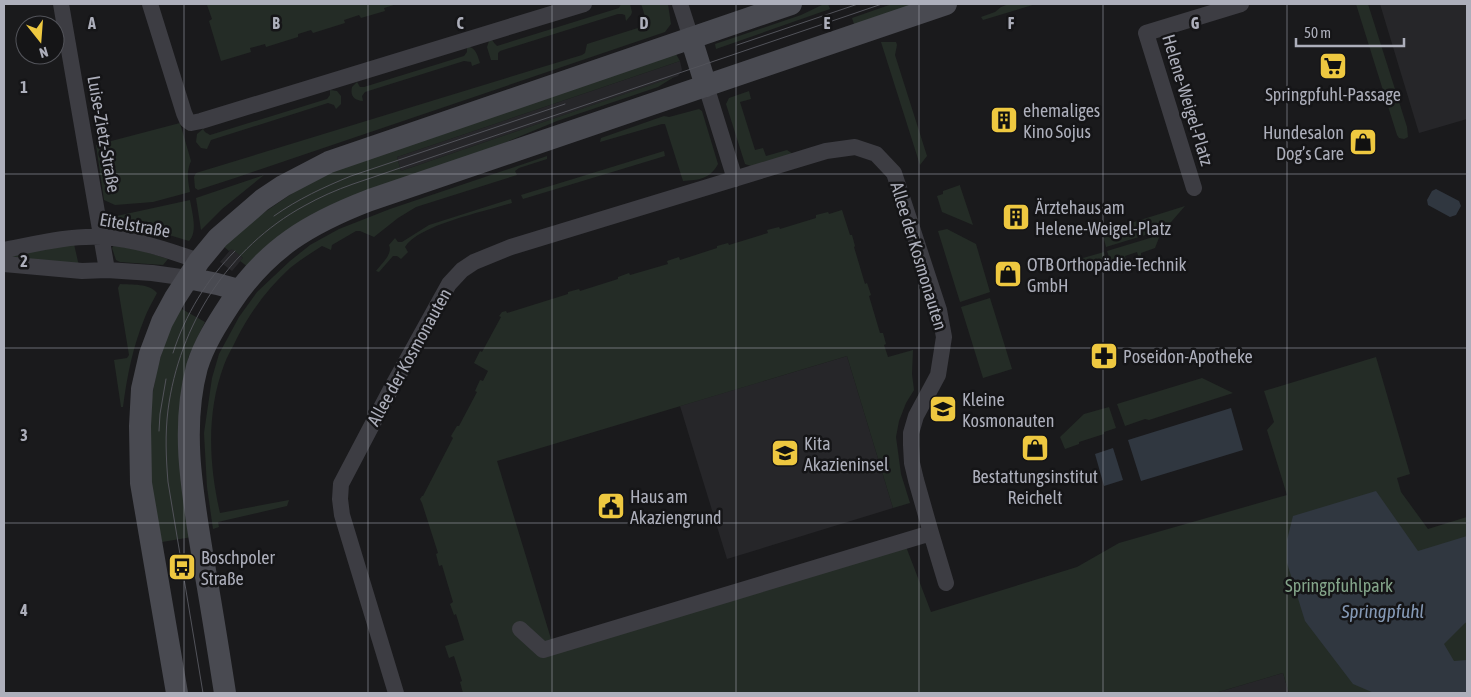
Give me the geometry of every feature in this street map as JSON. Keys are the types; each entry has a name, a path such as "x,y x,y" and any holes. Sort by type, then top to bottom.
{"main road":[{"path":"177,693 141,483 140,426 142,389 150,354 162,322 174,298 218,238 262,200 283,186 329,162 791,4"},
{"path":"225,693 190,473 188,426 198,366 214,330 239,290 250,277 285,244 301,232 328,217 370,200 946,4"},
{"path":"691,38 706,86"},
{"path":"193,270 218,270 239,290"}],"street":[{"name":"Luise-Zietz-Straße","path":"61,4 107,270"},
{"path":"150,4 184,113 187,120 191,123 584,4"},
{"path":"680,4 691,38"},
{"name":"Helene-Weigel-Platz","path":"1194,188 1146,33 1242,4"},
{"path":"706,86 735,179"},
{"name":"Allee der Kosmonauten","path":"396,693 342,515 340,500 341,484 449,284 462,270 474,262 511,247 826,150 855,147 876,154 894,173 939,310 944,337 938,375 916,416 911,434 912,463 946,583"},
{"name":"Eitelstraße","path":"4,250 76,238 102,237 138,243 179,254 193,270"},
{"path":"4,264 82,271 107,270 152,273 193,270"},
{"path":"520,629 543,650 931,533"}],"shaded area":[{"path":"1380,4 1467,4 1467,119 1419,133"},
{"path":"680,61 682,70 678,76 401,171 397,157"},
{"path":"232,248 243,258 232,271 220,262"},
{"name":"Kita Akazieninsel","path":"847,356 893,508 727,559 680,406"},
{"path":"1283,673 1289,693 1215,693"}],"green space":[{"path":"203,4 397,4 384,8 385,11 361,18 359,15 344,20 345,23 313,33 311,30 298,34 298,37 266,47 265,44 250,48 251,52 221,61 209,21 212,19 207,5"},
{"path":"621,4 630,4 632,12 626,21 625,15 618,14 500,51 498,53 498,60 491,60 487,47 489,41 492,40 497,46 619,8"},
{"path":"641,4 668,4 671,24 665,32 235,178 198,190 195,188 194,177 196,173 582,55 585,53 587,44 641,27 644,13"},
{"path":"824,4 828,4 830,9 716,49 715,44 801,15"},
{"path":"892,4 924,4 855,27 852,18"},
{"path":"1009,4 1036,4 983,20 981,17 995,12"},
{"path":"1356,4 1368,4 1407,127 1408,137 1404,139 1399,138 1397,135"},
{"path":"881,42 896,42 897,45 895,55 927,156 920,165"},
{"path":"467,46 474,50 480,63 472,66 471,62 464,61 365,92 362,96 363,101 355,99 352,95 352,87 357,82 360,87 364,87 464,56 467,52"},
{"path":"676,54 680,61 397,157 401,171 674,77 658,87 557,121 482,152 248,267 240,261 243,258 232,249 229,251 222,245 233,234 316,177"},
{"path":"330,90 337,91 341,96 341,104 336,109 334,105 328,103 211,140 207,149 201,148 196,142 197,134 203,129 210,135 327,99 330,95"},
{"path":"749,91 751,99 740,102 755,150 763,148 766,156 787,150 793,154 754,167 745,164 726,104 729,98"},
{"path":"699,109 702,111 718,164 704,178 683,181 665,124 600,142 601,138 664,116 669,117"},
{"path":"180,123 191,161 188,173 190,192 153,202 115,205 104,200 96,145"},
{"path":"664,151 665,156 523,199 521,195"},
{"path":"547,156 547,159 519,168 515,171 517,175 416,207 398,218 374,237 356,231 332,245 331,250 322,246 290,268 274,284 248,318 227,358 218,383 212,420 213,476 220,513 289,500 287,506 218,522 219,527 213,529 207,487 204,433 212,378 219,354 239,317 257,292 310,245 339,229 390,209"},
{"path":"264,175 222,209 201,230 196,198"},
{"path":"960,185 973,225 942,212 937,196 943,194 943,191"},
{"path":"511,199 512,203 454,220 424,232 412,239 405,247 408,252 401,259 393,256 379,272 376,271 390,252 389,245 395,238 398,242 402,242 429,225"},
{"path":"190,200 194,227 189,241 114,222 112,217"},
{"path":"1185,206 1165,229 1106,247 1102,232"},
{"name":"Springpfuhlpark","path":"842,210 850,235 852,235 865,284 867,283 871,295 869,296 880,333 883,333 888,357 913,350 912,374 914,390 906,403 899,421 896,437 901,474 910,503 893,508 847,356 497,461 555,652 905,544 931,612 1077,567 1119,543 1287,495 1267,430 1274,422 1264,391 1376,357 1410,474 1397,478 1401,492 1428,529 1467,517 1467,693 1289,693 1283,673 1215,693 463,693 460,682 462,681 454,656 449,658 445,646 464,640 456,614 454,615 450,604 453,602 442,565 439,566 436,554 438,553 420,499 453,438 451,436 457,426 459,426 477,392 475,391 480,380 483,381 488,371 474,363 480,351 482,352 502,312 506,311 507,313 568,294 568,292 579,289 580,291 618,279 618,277 629,273 630,275 668,264 667,261 679,257 680,260 717,248 717,246 728,243 729,245 768,233 767,230 779,227 780,229 816,218 816,215"},
{"path":"947,229 976,244 990,292 960,302 938,231"},
{"path":"1160,235 1155,248 1141,253 1141,259 1139,259 1137,252 1125,256 1126,261 1112,266 1107,251"},
{"path":"74,244 79,266 4,257"},
{"path":"114,245 168,259 163,265 120,262 116,260 112,248"},
{"path":"1104,252 1108,267 1103,271 1095,272 1085,266 1083,258"},
{"path":"120,284 145,286 157,293 146,314 137,339 123,407 121,407 114,360 127,358 129,355 118,288"},
{"path":"990,298 1012,369 983,378 961,307"},
{"path":"180,308 205,322 188,358 192,537 162,542 151,487 151,402 157,370 168,331"},
{"path":"1202,378 1233,393 1125,426 1117,404"},
{"path":"1109,407 1116,428 1065,449 1060,437 1084,414"}],"water":[{"path":"1436,189 1459,201 1461,206 1456,215 1450,217 1428,205 1427,200 1432,191"},
{"path":"1231,408 1243,450 1141,481 1128,440"},
{"path":"1113,448 1123,480 1104,486 1095,454"},
{"name":"Springpfuhl","path":"1376,491 1418,551 1467,536 1467,622 1444,644 1454,661 1467,660 1467,691 1464,693 1374,693 1353,684 1305,621 1287,563 1287,540 1293,516"}],"tram line":[{"path":"737,45 858,4"},
{"path":"203,693 168,482 166,428 174,379 183,348 196,319 212,292 231,266 253,243 277,223 304,206 347,186 882,4"},
{"path":"274,216 311,194 351,176 565,104"},
{"path":"173,353 184,325 198,298 215,273 235,251"},
{"path":"159,431 166,379"}],"place":[{"name":"Springpfuhl-Passage","path":"1333,66"},
{"name":"ehemaliges Kino Sojus","path":"1004,120"},
{"name":"Hundesalon Dog’s Care","path":"1363,142"},
{"name":"Ärztehaus am Helene-Weigel-Platz","path":"1016,217"},
{"name":"OTB Orthopädie-Technik GmbH","path":"1008,274"},
{"name":"Poseidon-Apotheke","path":"1104,356"},
{"name":"Kleine Kosmonauten","path":"943,409"},
{"name":"Bestattungsinstitut Reichelt","path":"1035,448"},
{"name":"Kita Akazieninsel","path":"785,453"},
{"name":"Haus am Akaziengrund","path":"611,506"},
{"name":"Boschpoler Straße","path":"182,567"}]}
